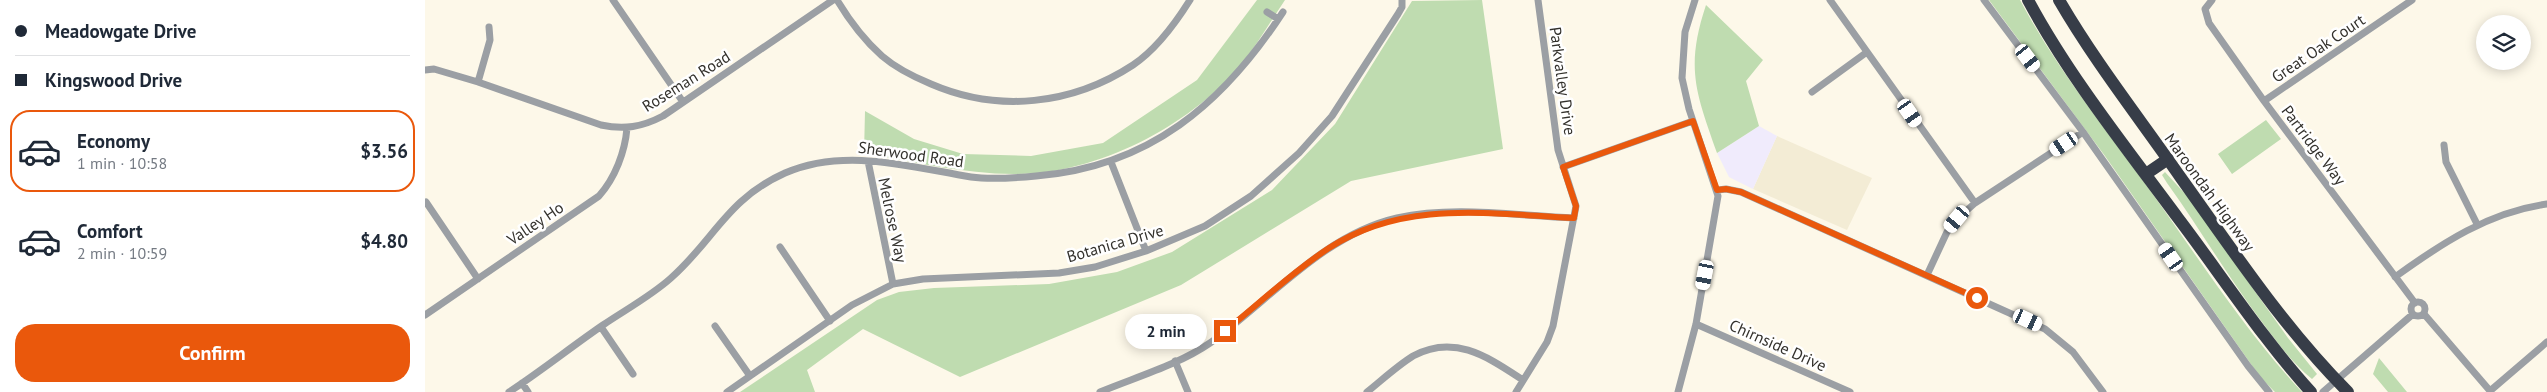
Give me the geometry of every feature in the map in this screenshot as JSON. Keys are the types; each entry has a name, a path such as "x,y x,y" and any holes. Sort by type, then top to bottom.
{"highway":[{"path":"2028,0 2063,58 2146,174 2272,348 2311,392"},
{"name":"Maroondah Highway","path":"2059,0 2107,75 2279,314 2348,392"},
{"path":"2146,174 2168,159"}],"street":[{"path":"613,0 683,102"},
{"name":"Roseman Road","path":"425,70 434,69 478,82 601,125 627,128 654,120 683,102 833,0"},
{"path":"837,0 859,32 883,56 913,76 944,89 973,98 1024,102 1052,98 1083,90 1133,64 1166,34 1190,0"},
{"name":"Botanica Drive","path":"727,392 869,295 893,284 923,279 1059,273 1095,266 1146,252 1205,226 1251,196 1293,160 1332,116 1398,14 1402,7 1401,0"},
{"name":"Parkvalley Drive","path":"1516,392 1547,342 1553,326 1576,206 1559,150 1539,0"},
{"path":"1678,392 1696,324 1716,219 1717,190 1685,93 1681,63 1685,32 1695,0"},
{"path":"1831,0 1975,204"},
{"path":"1984,0 2083,132 2248,366 2269,392"},
{"name":"Partridge Way","path":"2212,0 2205,9 2209,23 2264,101 2415,303"},
{"name":"Great Oak Court","path":"2264,101 2412,0"},
{"path":"1267,12 1278,19"},
{"name":"Sherwood Road","path":"509,392 672,277 726,215 764,184 807,165 835,160 885,162 975,177 996,178 1052,175 1111,162 1163,136 1197,113 1224,89 1256,53 1283,12"},
{"path":"478,82 490,40 489,27"},
{"path":"1812,92 1867,52"},
{"path":"1563,167 1693,121"},
{"name":"Valley Ho","path":"425,315 599,196 616,170 625,143 627,128"},
{"path":"1927,275 1947,232 1975,204 2083,132"},
{"path":"2444,145 2446,162 2477,224"},
{"name":"Melrose Way","path":"867,161 893,284"},
{"path":"1111,162 1146,252"},
{"path":"1717,190 1726,189 1741,192 2045,329 2073,352 2103,392"},
{"path":"426,202 478,279"},
{"path":"2395,277 2428,252 2477,224 2508,212 2547,204"},
{"path":"1100,392 1175,361 1210,343 1328,248 1378,224 1417,214 1457,212 1574,218"},
{"path":"780,247 830,321"},
{"path":"2413,314 2411,308 2415,303 2423,304 2425,308 2424,314"},
{"path":"2323,392 2413,314"},
{"path":"2413,314 2419,316 2424,314"},
{"path":"2424,314 2491,392 2547,342"},
{"name":"Chirnside Drive","path":"1696,324 1850,392"},
{"path":"715,326 749,376"},
{"path":"601,327 633,374"},
{"path":"1367,392 1414,356 1439,348 1463,347 1488,357 1523,380"},
{"path":"1175,361 1188,392"},
{"path":"522,383 528,392"}],"shaded area":[{"path":"1759,126 1777,136 1753,189 1729,177 1717,153"},
{"path":"1777,136 1872,178 1847,230 1753,189"}],"green space":[{"path":"1257,0 1285,0 1240,66 1219,88 1194,109 1167,127 1138,143 1107,156 1076,166 1045,172 1014,174 957,170 864,154 865,111 914,139 963,154 1031,156 1103,143 1197,80"},
{"path":"1482,0 1503,149 1351,181 1181,285 960,377 863,329 807,370 815,392 740,392 877,300 899,292 934,288 1049,284 1117,272 1172,252 1272,190 1335,124 1412,1"},
{"path":"1989,0 2020,0 2065,73 2222,293 2261,344 2302,392 2275,392 2260,377 2105,156"},
{"path":"1706,5 1763,60 1746,81 1759,126 1717,153 1703,113 1696,80 1696,46"},
{"path":"2266,120 2281,139 2232,174 2218,154"},
{"path":"2165,172 2188,197 2288,338 2317,374 2312,379 2285,352 2250,305 2167,183 2162,175"},
{"path":"2379,358 2407,392 2388,392 2373,374"}],"route":[{"path":"1225,331 1328,248 1361,230 1396,218 1417,214 1457,212 1574,218 1576,206 1563,167 1693,121 1717,190 1726,189 1741,192 1977,298"}]}
